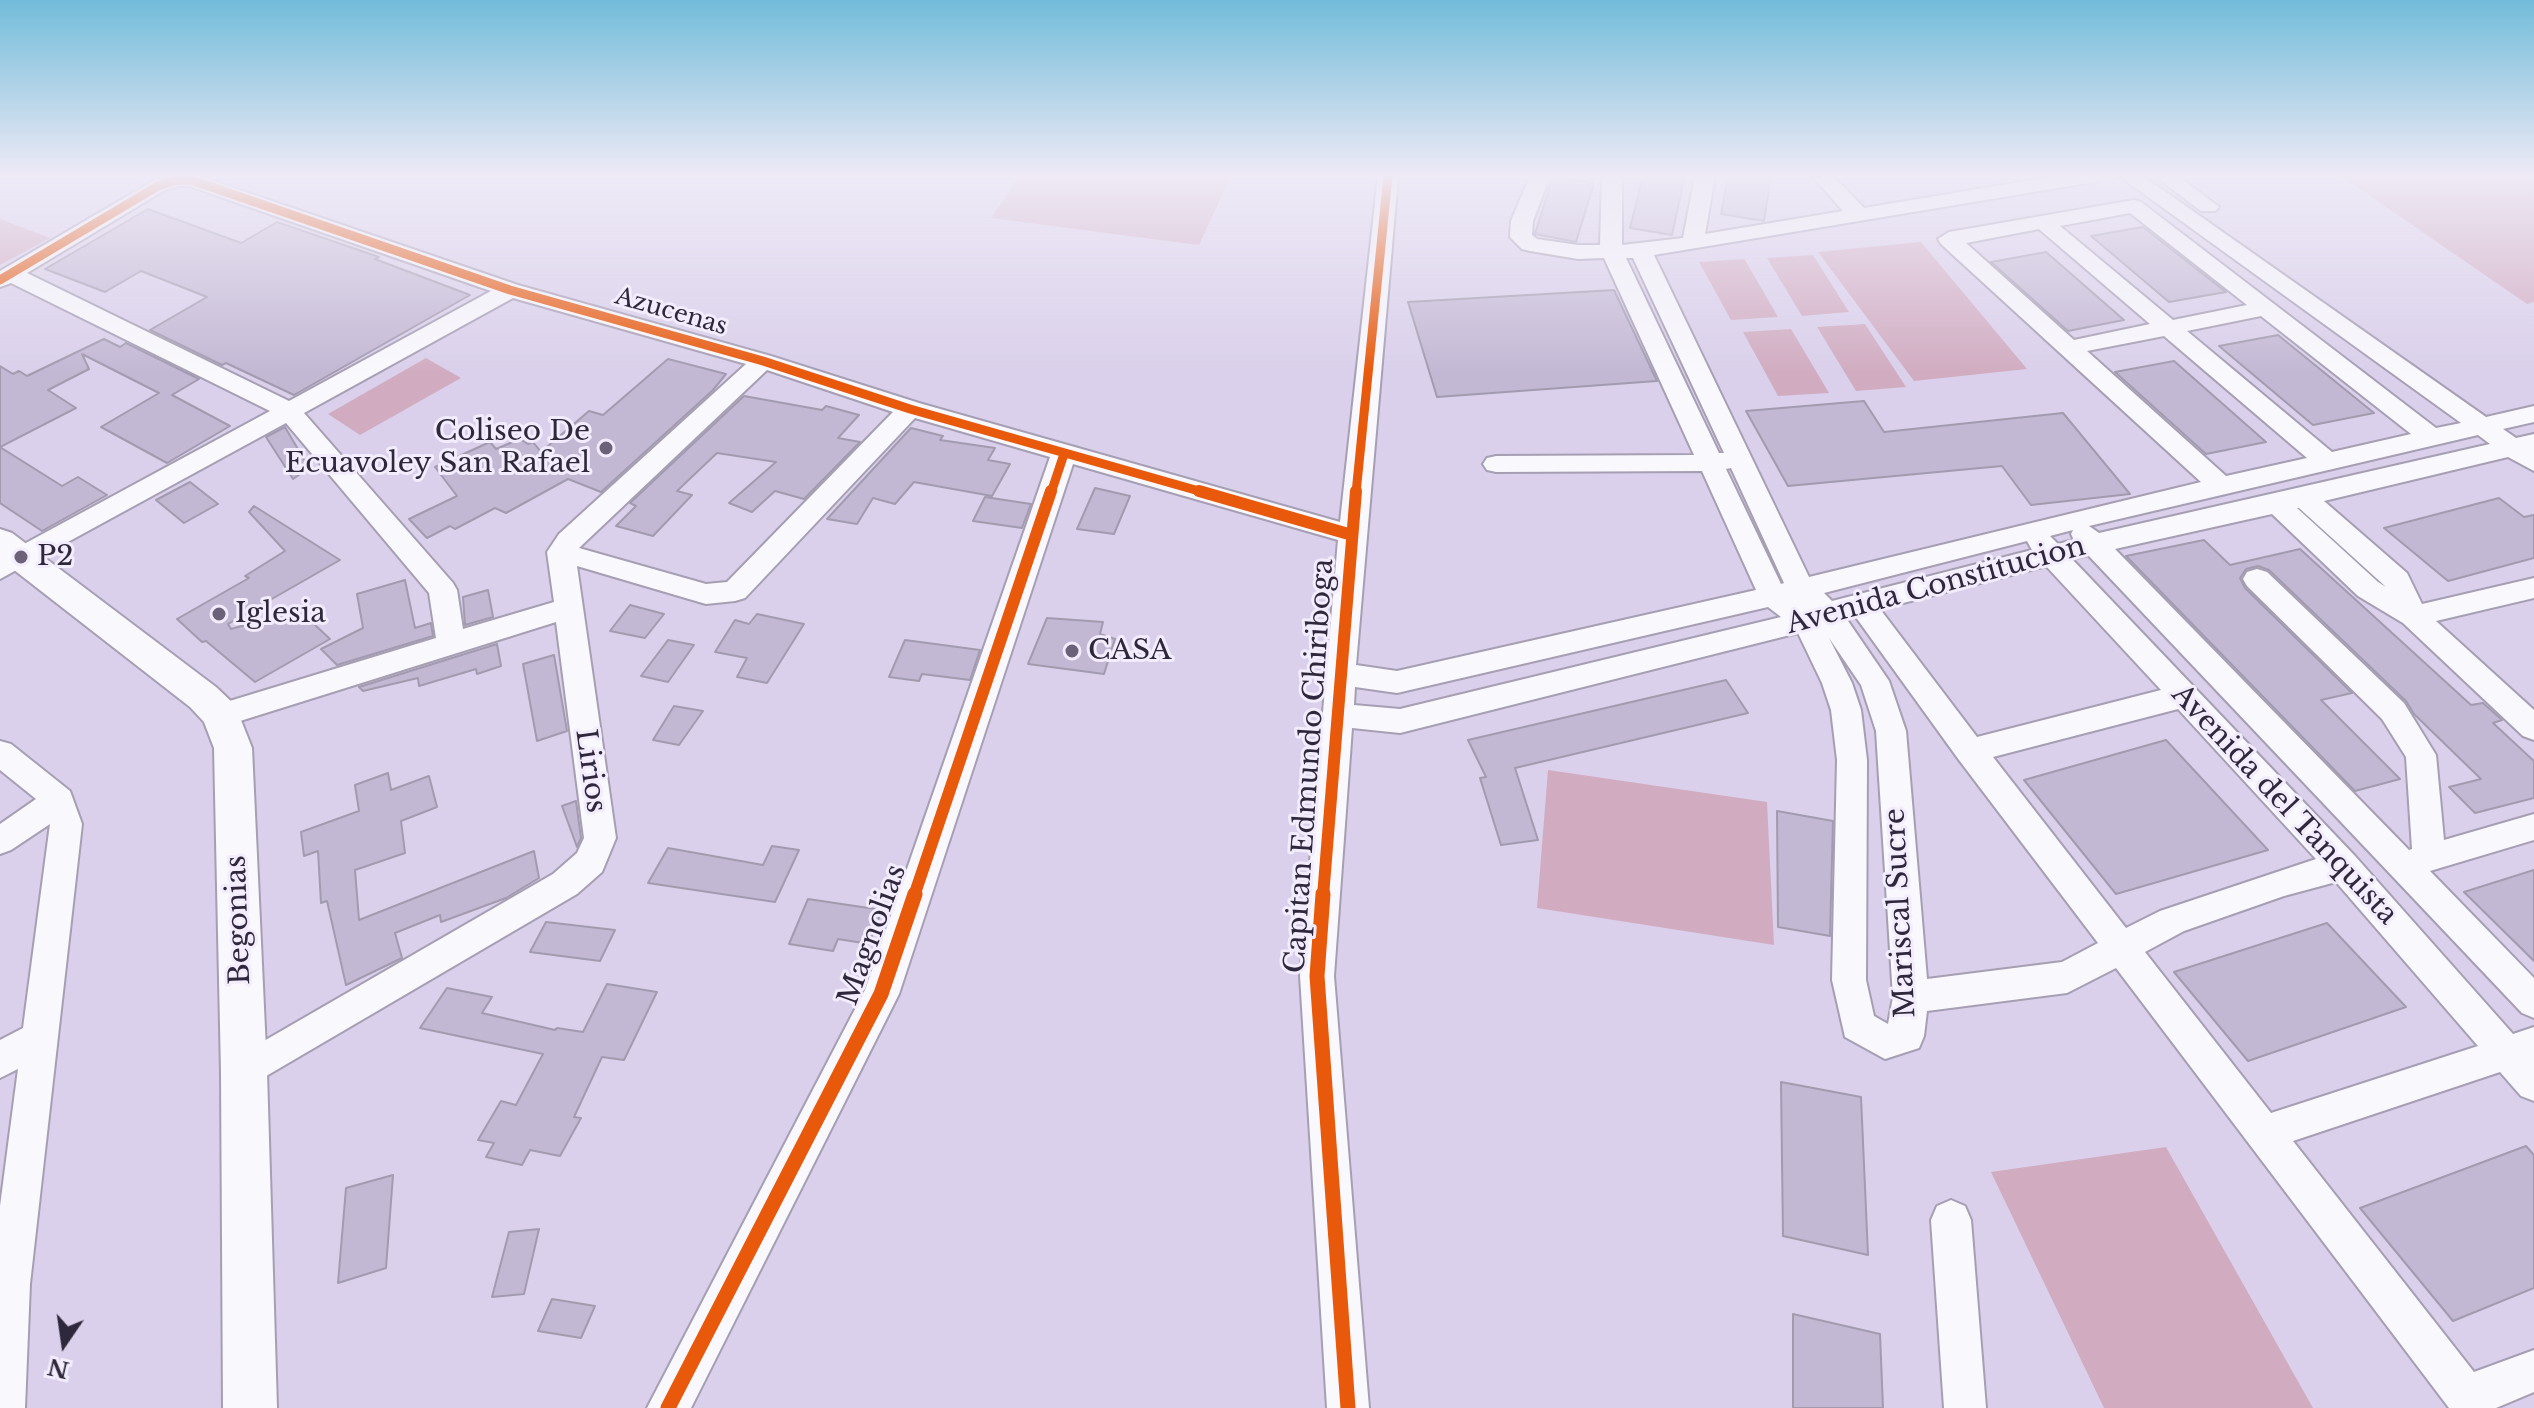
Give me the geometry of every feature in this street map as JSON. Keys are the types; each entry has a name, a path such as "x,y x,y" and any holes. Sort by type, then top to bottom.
{"main road":[{"name":"Begonias","path":"7,556 203,697 221,715 233,748 244,1072 250,1408"}],"street":[{"name":"Azucenas","path":"6,277 65,242"},
{"name":"Azucenas","path":"370,242 510,290 763,361 910,409 1064,454 1352,535"},
{"name":"Capitan Edmundo Chiriboga","path":"1348,1408 1317,976 1352,535 1381,242"},
{"path":"1527,242 1578,252 1641,251 1689,242"},
{"path":"1611,242 1611,250"},
{"path":"1952,242 2221,486"},
{"path":"2066,242 2328,462"},
{"path":"2180,242 2431,437"},
{"path":"2221,242 2478,426"},
{"path":"2256,242 2524,432 2534,463"},
{"name":"Mariscal Sucre","path":"1611,250 1727,461"},
{"name":"Mariscal Sucre","path":"1641,251 1727,461 1786,592 1817,617 1874,681 1891,731 1911,997 1906,1036 1885,1042 1858,1025 1849,980 1852,760 1846,710 1817,617"},
{"path":"6,277 288,410 443,590 451,642"},
{"path":"7,556 510,290"},
{"path":"2069,348 2265,308"},
{"path":"763,361 569,541 561,552 706,594 735,591 910,409"},
{"name":"Avenida Constitucion","path":"1341,674 1397,682 2478,426 2524,432"},
{"name":"Avenida Constitucion","path":"1337,715 1400,721 2094,544 2304,498 2524,432"},
{"name":"Magnolias","path":"668,1408 881,994 1064,454"},
{"path":"1496,464 1727,461"},
{"path":"2304,498 2397,580 2413,616"},
{"path":"2277,504 2368,589 2413,616 2534,728"},
{"name":"Avenida del Tanquista","path":"2071,521 2416,861 2534,1002"},
{"name":"Avenida del Tanquista","path":"2030,531 2343,866 2521,1050 2534,1084"},
{"name":"Lirios","path":"244,1072 565,884 590,862 600,838 561,552"},
{"path":"2257,579 2393,711 2421,755 2416,861 2534,827"},
{"path":"2413,616 2534,588"},
{"path":"1861,604 1970,751 2470,1402 2534,1371"},
{"path":"221,715 567,608"},
{"path":"1970,751 2183,696"},
{"path":"0,753 59,800 66,824 5,1288 4,1408"},
{"path":"0,841 59,800"},
{"path":"1911,997 2067,977 2172,921 2283,882 2343,866"},
{"path":"0,1061 20,1046 40,1039"},
{"path":"2264,1133 2521,1050"},
{"path":"1951,1220 1965,1408"}],"shaded area":[{"path":"0,242 43,242 0,265"},
{"path":"1174,242 1201,242 1199,245"},
{"path":"1921,242 2027,369 1914,381 1818,252"},
{"path":"2436,242 2534,242 2534,302 2527,304"},
{"path":"1813,255 1849,312 1802,316 1767,258"},
{"path":"1745,259 1778,317 1731,320 1699,262"},
{"path":"1865,324 1906,387 1856,391 1817,327"},
{"path":"1791,329 1829,393 1778,396 1743,332"},
{"path":"426,358 461,378 360,435 328,414"},
{"path":"1548,770 1767,802 1774,945 1537,908"},
{"path":"2166,1147 2313,1408 2104,1408 1991,1172"}],"building":[{"path":"92,242 334,242 470,295 294,395 150,330 207,297 141,271 105,292 45,269"},
{"path":"2098,242 2162,242 2226,292 2169,302"},
{"path":"2046,252 2124,320 2068,331 1991,262"},
{"path":"1614,290 1657,381 1437,397 1408,302"},
{"path":"2278,335 2374,413 2313,425 2219,346"},
{"path":"104,339 120,347 126,343 199,379 172,395 230,426 167,463 101,427 159,393 82,354 89,369 48,390 76,408 0,447 0,366 13,374 19,371 27,376"},
{"path":"668,359 726,374 713,390 601,492 568,479 506,513 495,508 455,529 450,526 427,538 409,519 457,496 435,467 490,442 496,449 520,439 528,444 533,442 541,452 589,411 603,415"},
{"path":"2174,361 2266,442 2206,454 2115,372"},
{"path":"744,396 822,410 826,406 859,415 838,438 860,442 804,499 775,491 752,512 729,503 776,462 717,453 677,491 692,495 653,536 616,526 636,506 630,503"},
{"path":"1864,401 1884,432 2063,413 2130,494 2031,505 2002,466 1788,486 1746,411"},
{"path":"285,427 309,468 293,479 266,437"},
{"path":"911,428 943,436 940,440 995,448 988,460 1010,464 992,496 914,482 895,504 873,498 857,524 827,519"},
{"path":"0,447 62,486 78,477 107,495 42,531 0,503"},
{"path":"190,482 218,504 184,523 156,500"},
{"path":"1095,488 1130,496 1114,534 1077,529"},
{"path":"985,497 1031,504 1022,528 973,521"},
{"path":"2499,498 2524,517 2534,515 2534,558 2448,581 2384,528"},
{"path":"254,506 340,560 228,624 231,629 299,610 330,639 255,682 177,619 249,578 245,576 285,551 249,512"},
{"path":"2204,540 2230,565 2300,549 2471,705 2483,703 2502,720 2493,723 2534,761 2534,798 2475,813 2449,787 2481,779 2414,714 2406,701 2269,570 2258,566 2246,569 2240,578 2245,588 2352,693 2321,700 2400,779 2355,791 2126,556"},
{"path":"405,580 415,628 431,623 433,636 337,665 321,649 363,628 357,594"},
{"path":"488,590 493,617 465,625 463,597"},
{"path":"630,605 664,614 645,638 610,631"},
{"path":"757,614 804,624 767,683 737,677 747,658 715,652 735,620 749,624"},
{"name":"CASA","path":"1047,618 1103,622 1100,634 1115,639 1104,674 1028,664"},
{"path":"668,640 694,645 668,682 641,676"},
{"path":"905,640 980,650 970,680 922,674 919,681 889,677"},
{"path":"497,644 501,666 477,674 476,669 419,686 418,678 363,691 359,687"},
{"path":"554,655 567,731 537,741 523,664"},
{"path":"1726,680 1748,713 1515,768 1538,840 1501,845 1480,778 1486,777 1468,740"},
{"path":"674,706 703,711 679,745 653,740"},
{"path":"2166,740 2268,850 2116,894 2024,780"},
{"path":"388,773 391,790 429,776 437,807 401,821 405,853 355,870 359,920 534,851 539,878 506,898 441,922 440,915 395,933 402,958 346,985 327,901 321,903 318,851 304,856 301,832 359,811 355,785"},
{"path":"576,801 581,838 577,847 562,806"},
{"path":"1777,811 1833,821 1830,936 1778,927"},
{"path":"772,846 799,850 775,902 648,883 668,848 763,865"},
{"path":"2534,870 2534,961 2464,892"},
{"path":"808,899 882,910 869,944 838,939 833,951 789,944"},
{"path":"546,922 615,930 600,961 530,952"},
{"path":"2327,923 2406,1007 2248,1061 2174,972"},
{"path":"607,984 657,992 624,1060 602,1057 574,1117 581,1118 560,1156 530,1150 522,1165 486,1157 494,1143 478,1140 501,1101 516,1105 543,1054 420,1028 447,988 492,997 482,1013 555,1030 583,1032"},
{"path":"1781,1082 1861,1097 1868,1255 1783,1236"},
{"path":"2526,1146 2534,1155 2534,1288 2453,1321 2360,1208"},
{"path":"393,1175 386,1268 338,1283 346,1188"},
{"path":"539,1229 524,1294 492,1297 509,1232"},
{"path":"552,1299 595,1306 581,1338 538,1331"},
{"path":"1793,1314 1880,1334 1883,1408 1793,1408"}],"cycle path":[{"path":"0,280 64,242"},
{"path":"370,242 510,290 763,361 910,409 1352,535"},
{"path":"1348,1408 1317,976 1352,535 1381,242"},
{"path":"668,1408 881,994 1064,454"}],"place":[{"name":"Coliseo De Ecuavoley San Rafael","path":"606,448"},
{"name":"P2","path":"21,557"},
{"name":"Iglesia","path":"219,614"},
{"name":"CASA","path":"1072,651"}]}
